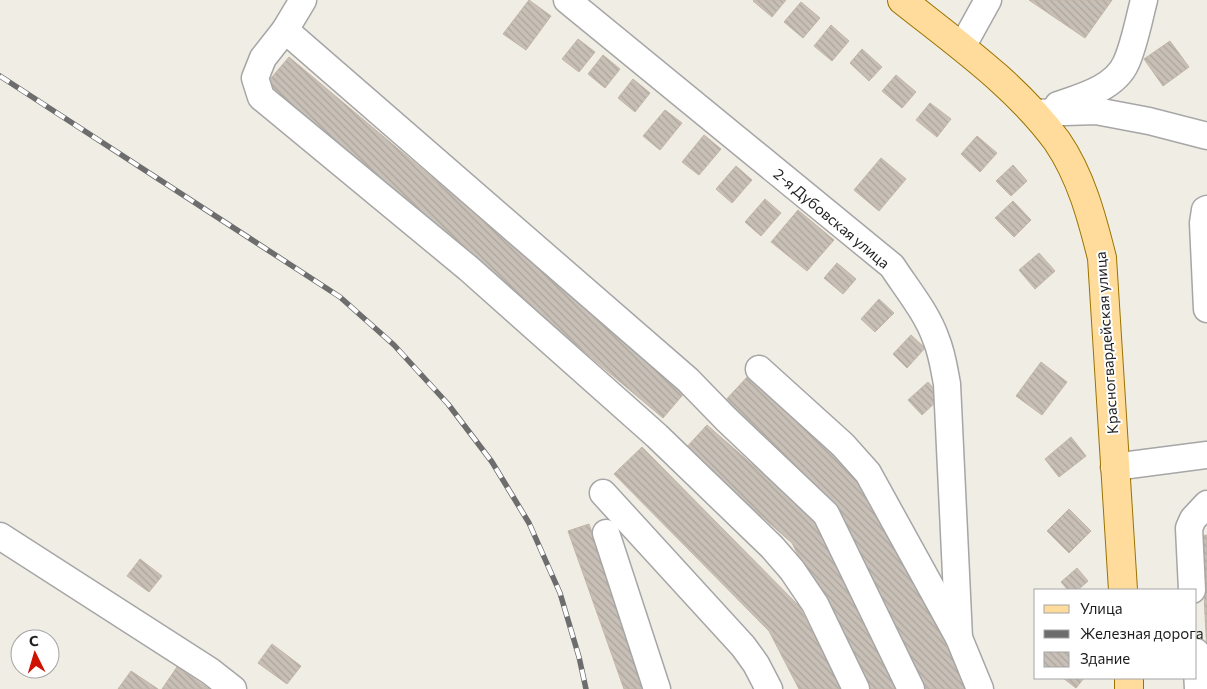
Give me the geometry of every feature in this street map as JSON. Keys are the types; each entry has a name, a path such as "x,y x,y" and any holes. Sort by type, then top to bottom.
{"main road":[{"name":"Красногвардейская улица","path":"902,0 962,47 1034,113 1057,142 1076,176 1092,216 1102,258 1123,589"}],"street":[{"path":"303,0 285,30 263,58 255,78 261,97 483,281 657,436 772,547 792,570 816,604 856,689"},
{"name":"2-я Дубовская улица","path":"567,0 892,266 923,313 936,337 947,384 959,638"},
{"path":"962,47 988,0"},
{"path":"1034,113 1090,94 1107,85 1125,65 1144,0"},
{"path":"285,30 688,380 826,514 911,689"},
{"path":"1034,113 1096,111 1149,121 1207,136"},
{"path":"1207,209 1203,214 1207,309"},
{"path":"759,368 843,445 868,472 959,638 980,689"},
{"path":"1114,467 1207,456"},
{"path":"603,494 743,646 756,664 769,689"},
{"path":"1192,589 1188,528 1192,520 1207,504"},
{"path":"606,533 658,689"},
{"path":"0,536 210,671 233,689"},
{"path":"1197,670 1198,689"}],"building":[{"path":"529,0 551,16 526,50 503,34"},
{"path":"754,0 786,0 772,17"},
{"path":"1029,0 1112,0 1085,38"},
{"path":"801,2 820,18 803,38 784,22"},
{"path":"831,25 849,41 832,61 814,46"},
{"path":"578,39 595,52 579,72 562,59"},
{"path":"1170,41 1189,67 1163,86 1144,59"},
{"path":"862,49 882,67 869,81 850,63"},
{"path":"603,55 620,69 605,88 588,74"},
{"path":"289,57 686,391 663,418 266,84"},
{"path":"896,75 916,92 902,108 882,91"},
{"path":"633,79 650,93 635,112 618,98"},
{"path":"930,103 951,119 937,137 916,120"},
{"path":"665,110 682,123 660,150 643,136"},
{"path":"704,135 721,149 699,175 682,162"},
{"path":"977,136 997,153 980,172 961,154"},
{"path":"881,158 906,179 879,211 854,190"},
{"path":"1013,165 1027,181 1011,196 996,181"},
{"path":"736,166 752,180 732,203 716,189"},
{"path":"765,199 781,213 761,236 745,222"},
{"path":"1013,201 1031,220 1014,237 995,218"},
{"path":"798,210 834,240 807,271 771,242"},
{"path":"1039,253 1055,271 1035,289 1019,270"},
{"path":"837,263 856,279 843,294 824,278"},
{"path":"879,299 894,313 875,332 861,319"},
{"path":"911,335 925,348 907,368 893,354"},
{"path":"1041,362 1067,382 1042,415 1016,396"},
{"path":"749,375 862,479 968,689 923,689 827,499 723,403"},
{"path":"928,382 941,397 922,415 908,400"},
{"path":"707,425 818,522 902,689 866,689 792,543 685,449"},
{"path":"1071,437 1086,456 1059,477 1045,459"},
{"path":"642,447 799,606 841,689 799,689 769,631 614,474"},
{"path":"1069,509 1091,531 1069,553 1047,531"},
{"path":"589,524 648,689 624,689 568,531"},
{"path":"1207,535 1207,653 1201,536"},
{"path":"140,559 162,576 149,592 127,576"},
{"path":"1077,568 1088,581 1079,589 1067,589 1061,582"},
{"path":"272,644 301,666 287,684 258,663"},
{"path":"177,667 209,689 162,689"},
{"path":"131,671 158,689 118,689"},
{"path":"1064,679 1083,679 1076,688"}],"railway":[{"path":"0,76 340,297 394,345 448,404 492,462 529,523 560,593 579,657 586,689"}]}
